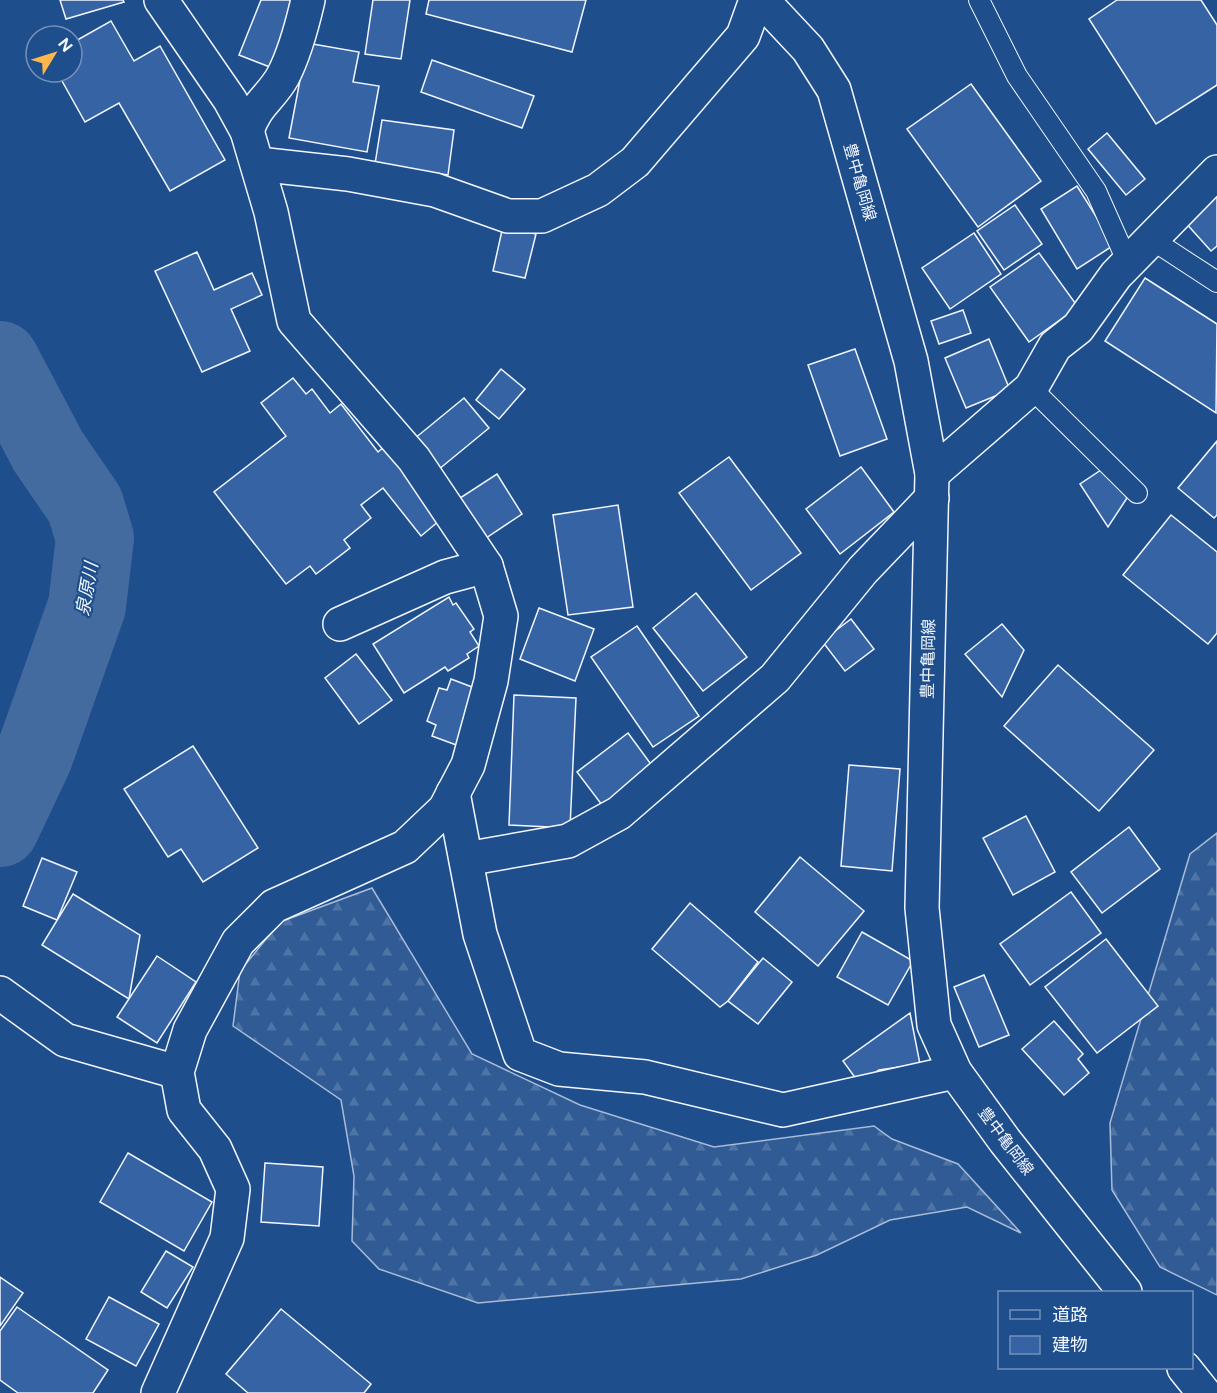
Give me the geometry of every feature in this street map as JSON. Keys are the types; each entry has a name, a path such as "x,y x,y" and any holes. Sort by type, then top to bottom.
{"street":[{"path":"159,1393 227,1238 233,1189 215,1149 184,1110 177,1072 190,1030 238,942 274,906 405,847 445,809 468,765 491,681 501,616 486,566 414,459 294,321 258,164 247,131 230,100 161,0"},
{"path":"247,131 253,112 282,78 302,29 308,0"},
{"path":"258,164 358,176 435,190 508,216 542,216 598,190 635,162 743,36 756,0"},
{"name":"豊中亀岡線","path":"762,0 808,49 834,90 911,361 932,486 922,908 934,1025 955,1072 1005,1141 1123,1291"},
{"path":"466,859 568,841 619,813 775,678 932,486 1031,388 1055,346 1078,328 1128,263 1216,173"},
{"path":"340,624 445,577 486,566"},
{"path":"453,794 480,934 520,1054 559,1070 645,1077 783,1110 955,1072"},
{"path":"0,993 65,1040 177,1072"},
{"path":"1185,1369 1204,1393"}],"lane":[{"path":"979,0 1017,76 1096,191 1128,263"},
{"path":"1151,239 1217,282"},
{"path":"1031,388 1137,493"}],"green space":[{"path":"1217,833 1217,1295 1160,1267 1112,1190 1110,1123 1190,854"},
{"path":"372,888 472,1054 580,1105 714,1147 874,1126 892,1139 958,1164 1021,1233 967,1207 890,1220 817,1255 741,1279 478,1303 379,1269 352,1241 354,1176 341,1100 233,1026 240,971 280,922"}],"building":[{"path":"60,0 123,0 124,2 66,19"},
{"path":"261,0 302,0 275,69 239,55"},
{"path":"373,0 410,0 401,59 365,54"},
{"path":"429,0 586,0 572,52 426,14"},
{"path":"1117,0 1201,0 1217,25 1217,85 1156,124 1089,19"},
{"path":"111,21 134,61 160,46 225,160 170,191 119,103 85,122 64,84 84,84 84,36"},
{"path":"307,43 359,52 353,82 379,86 367,152 289,138"},
{"path":"432,60 534,96 522,128 421,92"},
{"path":"971,84 1041,181 978,227 907,129"},
{"path":"382,120 454,130 448,175 375,164"},
{"path":"1107,133 1145,179 1126,195 1088,149"},
{"path":"1077,186 1114,245 1077,269 1041,209"},
{"path":"1217,191 1217,246 1211,251 1184,221"},
{"path":"1015,205 1042,244 1004,270 977,231"},
{"path":"503,226 536,234 525,278 493,271"},
{"path":"974,233 1001,274 950,309 922,268"},
{"path":"197,252 214,290 252,273 262,295 231,309 250,351 202,372 155,271"},
{"path":"1039,253 1078,307 1029,342 990,287"},
{"path":"1145,278 1217,324 1216,413 1105,341"},
{"path":"963,310 971,333 939,344 931,321"},
{"path":"989,339 1010,390 966,408 945,358"},
{"path":"855,349 887,439 840,456 808,365"},
{"path":"501,369 525,389 499,419 476,400"},
{"path":"293,378 306,394 312,389 330,413 341,404 378,452 386,445 407,473 404,475 439,521 421,536 383,488 361,505 371,518 344,540 350,548 316,574 310,566 286,584 214,492 286,436 261,403"},
{"path":"464,398 489,428 438,470 414,439"},
{"path":"1217,441 1217,515 1214,518 1178,488"},
{"path":"729,457 801,553 751,590 679,493"},
{"path":"1107,466 1127,498 1108,527 1080,484"},
{"path":"861,467 894,512 840,554 806,509"},
{"path":"497,474 522,514 483,540 457,500"},
{"path":"618,505 633,607 568,615 553,515"},
{"path":"1171,515 1217,552 1217,633 1208,644 1123,575"},
{"path":"696,593 747,657 703,691 653,628"},
{"path":"449,597 453,605 456,603 474,629 470,632 479,646 467,654 469,658 448,671 445,667 404,693 373,644"},
{"path":"539,608 594,629 575,681 520,659"},
{"path":"851,619 874,649 845,671 822,641"},
{"path":"1002,624 1024,650 1002,697 965,654"},
{"path":"637,626 699,716 653,747 591,657"},
{"path":"356,654 392,700 359,724 325,678"},
{"path":"1058,665 1154,750 1099,811 1004,726"},
{"path":"451,679 480,690 459,746 432,736 436,725 427,721 439,688 447,690"},
{"path":"514,695 576,698 570,828 509,825"},
{"path":"628,733 653,767 602,805 577,772"},
{"path":"193,746 258,848 203,882 181,849 168,857 124,789"},
{"path":"849,765 900,769 892,871 841,866"},
{"path":"1026,816 1055,872 1013,895 983,838"},
{"path":"1129,827 1160,869 1102,913 1071,872"},
{"path":"800,857 864,911 818,966 755,912"},
{"path":"42,858 77,872 57,920 23,906"},
{"path":"1071,892 1101,933 1030,985 1000,944"},
{"path":"73,894 140,935 129,999 42,945"},
{"path":"690,903 758,962 728,1001 720,1007 652,949"},
{"path":"862,932 913,961 888,1005 837,977"},
{"path":"1106,939 1158,1006 1097,1053 1045,987"},
{"path":"157,956 196,982 157,1043 117,1017"},
{"path":"763,958 792,982 758,1024 728,1001"},
{"path":"984,975 1009,1035 979,1047 954,987"},
{"path":"910,1013 920,1064 879,1070 859,1083 843,1061"},
{"path":"1054,1021 1083,1054 1078,1059 1089,1073 1064,1095 1022,1049"},
{"path":"128,1153 212,1202 184,1251 100,1202"},
{"path":"265,1163 323,1167 319,1226 261,1222"},
{"path":"166,1251 193,1267 167,1308 141,1292"},
{"path":"0,1277 23,1293 0,1326"},
{"path":"109,1297 159,1324 136,1366 86,1339"},
{"path":"17,1307 108,1370 93,1393 18,1393 0,1380 0,1331"},
{"path":"281,1309 371,1384 364,1393 248,1393 226,1374"}],"waterway":[{"name":"泉原川","path":"0,360 48,451 85,505 95,538 87,606 34,756 0,828"}]}
